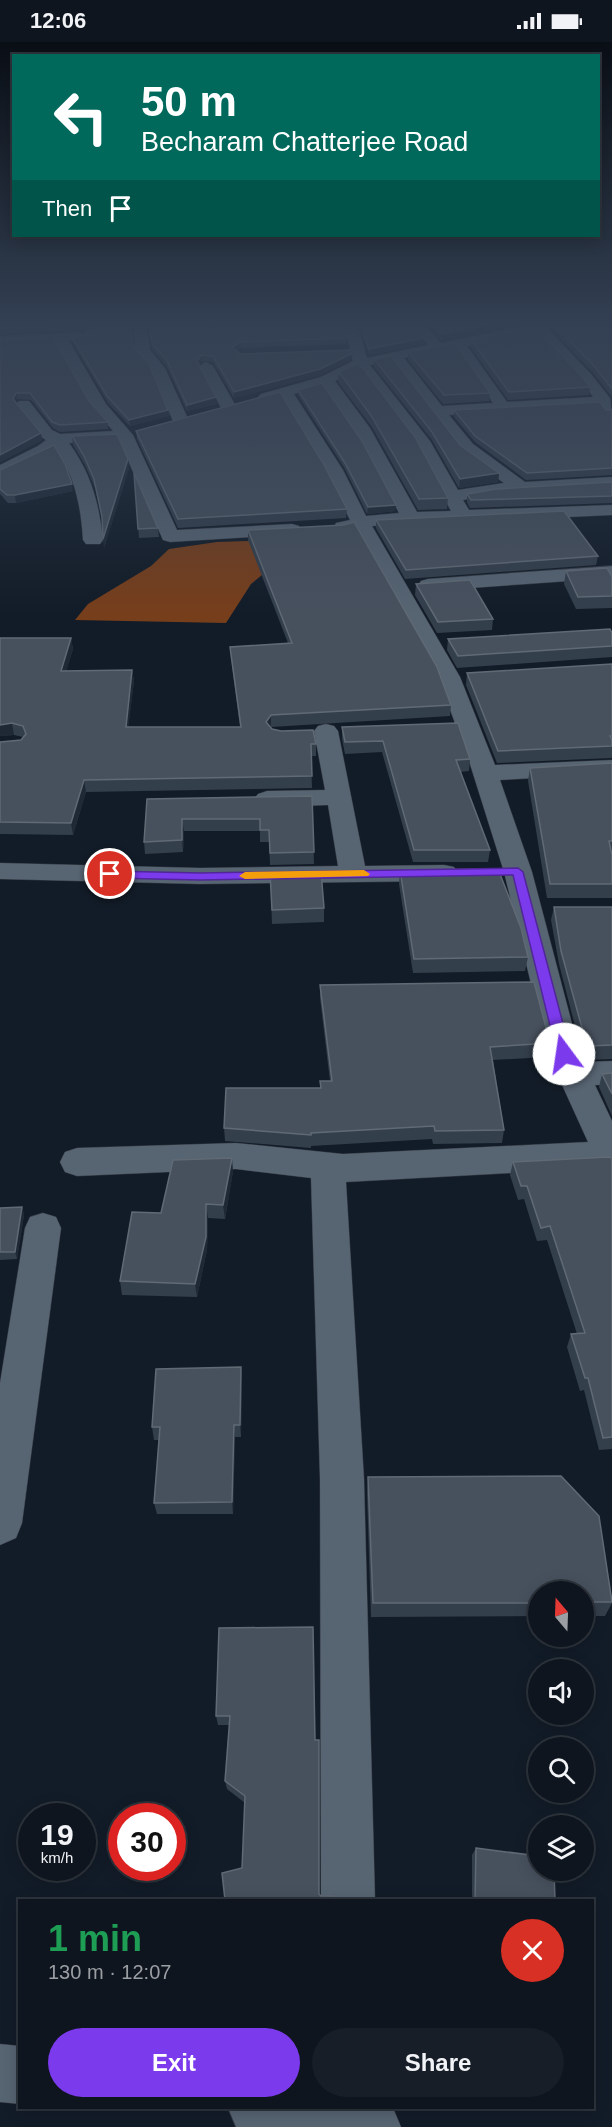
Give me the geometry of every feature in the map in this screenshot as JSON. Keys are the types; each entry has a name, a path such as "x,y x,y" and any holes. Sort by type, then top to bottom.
{"street":[{"path":"36,420 46,433 50,444 73,462 90,506 93,540"},
{"path":"116,420 131,434 170,536 344,527 377,519 410,517 612,510"},
{"path":"77,1162 236,1156 343,1168 611,1155 572,1074 535,983 514,886 483,767 454,724 448,677 360,522 334,470 304,420"},
{"path":"358,420 381,459 410,517"},
{"path":"405,420 424,445 463,515"},
{"path":"446,420 470,451 522,488"},
{"path":"0,456 50,444 131,434"},
{"path":"0,472 50,444"},
{"path":"453,496 522,488 612,482"},
{"path":"398,588 612,572"},
{"path":"430,642 454,641"},
{"path":"448,677 471,675"},
{"path":"326,731 353,874"},
{"path":"483,767 612,767"},
{"path":"247,799 339,797"},
{"path":"0,871 200,876 353,874 514,886"},
{"path":"572,1074 612,1073"},
{"path":"343,1168 333,1172 328,1179 342,1479 348,1899"},
{"path":"0,1523 43,1228"},
{"path":"0,2073 18,2075"},
{"path":"267,2109 358,2119"}],"shaded area":[{"path":"282,540 268,570 251,584 226,623 75,620 88,604 151,566 169,549 217,542"}],"building":[{"path":"0,420 31,420 41,433 0,455"},
{"path":"51,420 108,422 60,425"},
{"path":"176,420 297,420 347,509 178,519 136,431"},
{"path":"318,420 348,420 362,441 396,505 368,507 345,463"},
{"path":"374,420 402,420 415,437 448,498 419,499"},
{"path":"423,420 441,420 460,445 499,473 460,479"},
{"path":"462,420 612,420 612,468 527,473 475,436"},
{"path":"117,434 128,459 103,539 102,517 94,479 72,436"},
{"path":"54,445 65,464 72,484 15,495 7,495 0,489 0,470"},
{"path":"134,473 158,528 138,529"},
{"path":"612,482 612,496 471,500 467,494 496,489"},
{"path":"564,511 598,556 406,570 376,520"},
{"path":"354,522 437,667 451,705 271,715 266,722 272,729 313,730 316,744 311,744 312,776 84,780 71,823 0,822 0,742 21,740 26,734 23,726 12,723 0,725 0,638 71,638 61,671 132,670 126,727 241,727 230,647 292,643 248,530 344,525"},
{"path":"607,568 612,577 612,596 578,597 566,571"},
{"path":"470,580 493,619 438,622 416,584"},
{"path":"610,629 612,646 458,656 448,639"},
{"path":"612,664 612,736 610,736 612,746 498,751 467,673"},
{"path":"458,723 470,759 456,760 490,850 414,850 383,741 345,742 342,727"},
{"path":"612,763 612,841 609,841 612,855 612,884 550,884 530,768"},
{"path":"312,796 314,852 270,853 269,830 260,830 260,819 182,819 182,840 144,842 147,799"},
{"path":"498,869 521,928 528,957 414,959 400,870"},
{"path":"321,871 324,908 272,910 270,872"},
{"path":"554,907 612,907 612,1045 589,1046 585,1039 561,951"},
{"path":"534,982 550,1043 490,1047 504,1130 435,1131 434,1126 311,1133 311,1135 224,1128 226,1088 321,1088 320,1081 332,1081 320,985"},
{"path":"612,1073 612,1094 602,1074"},
{"path":"232,1158 223,1205 206,1204 206,1237 195,1284 120,1281 132,1212 161,1213 173,1160"},
{"path":"612,1158 612,1437 603,1438 588,1378 585,1378 571,1334 585,1333 550,1226 541,1228 527,1186 521,1186 513,1162"},
{"path":"22,1207 15,1252 0,1252 0,1208"},
{"path":"241,1367 240,1425 234,1425 232,1502 154,1503 160,1427 152,1427 156,1369"},
{"path":"561,1476 599,1516 612,1602 594,1602 594,1581 528,1581 528,1603 373,1603 368,1477"},
{"path":"313,1627 315,1740 319,1740 319,1894 333,1896 333,1899 225,1899 222,1873 242,1868 245,1796 225,1781 230,1716 216,1716 219,1628"},
{"path":"476,1848 528,1855 528,1881 554,1881 555,1899 475,1899"}],"slow traffic":[{"path":"245,876 364,874"}],"route":[{"path":"110,874 200,876 518,872 564,1054"}]}
